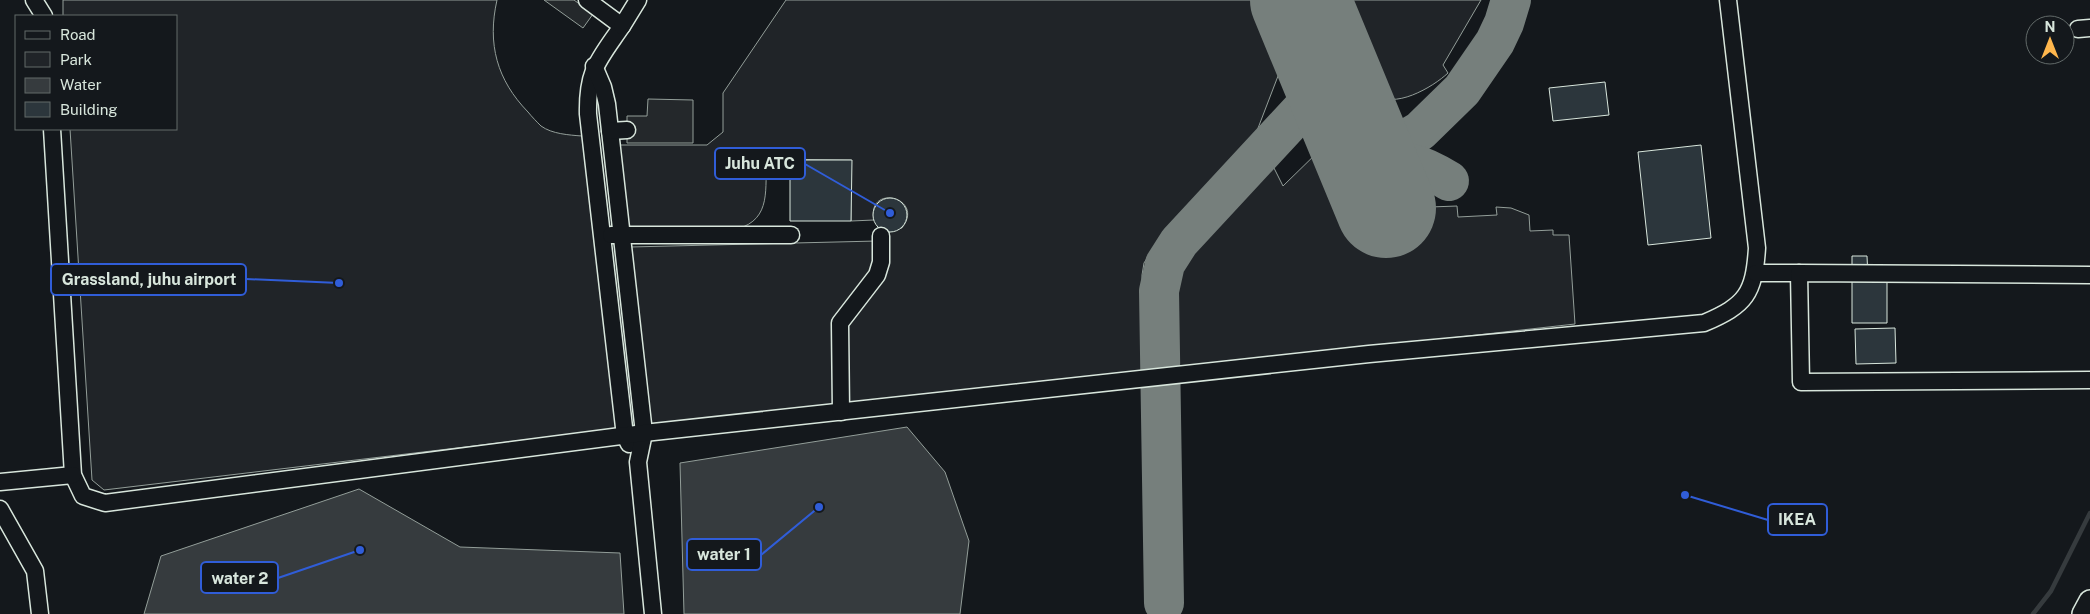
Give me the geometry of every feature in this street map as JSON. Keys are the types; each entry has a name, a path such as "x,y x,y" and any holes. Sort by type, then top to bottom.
{"main road":[{"path":"2083,614 2090,601"}],"lane":[{"path":"34,0 43,15"},
{"path":"587,0 622,26"},
{"path":"638,0 594,66 588,91 588,114 625,436 638,462"},
{"path":"52,130 73,475 83,496 105,503 625,436 1369,354 1704,323 1727,313 1745,299 1756,273 1758,248 1728,0"},
{"path":"594,66 603,87 610,131 620,235 644,434 638,462 653,614"},
{"path":"610,131 627,130"},
{"path":"601,235 791,235"},
{"path":"842,412 840,324 878,274 881,262 881,236"},
{"path":"1756,273 2090,275"},
{"path":"1799,273 1801,382 2090,380"},
{"path":"0,482 73,475"},
{"path":"0,509 35,571 40,614"}],"green space":[{"path":"63,0 497,0 493,32 497,61 517,100 545,129 566,135 582,136 616,429 104,490 92,480 70,130 178,130 178,15 63,15"},
{"path":"786,0 1258,0 1277,44 1280,60 1278,76 1255,136 1156,244 1144,263 1142,275 1145,372 847,406 846,328 887,271 889,232 902,228 907,217 907,208 902,202 894,198 886,198 878,201 874,208 874,220 851,221 851,160 767,159 766,191 762,210 749,224 737,229 627,230 618,145 707,145 723,132 723,93"},
{"path":"1338,0 1481,0 1443,65 1448,73 1433,85 1413,95 1391,99 1382,98 1374,93"},
{"path":"1323,147 1359,233 1416,210 1430,207 1457,206 1458,217 1497,215 1496,207 1511,208 1529,215 1530,231 1553,230 1553,235 1569,235 1575,324 1165,370 1168,277 1183,247 1269,158 1283,186"},
{"path":"877,241 875,267 835,324 836,407 649,426 630,247"}],"shaded area":[{"path":"544,0 574,0 593,14 583,28"},
{"path":"648,99 693,100 693,143 627,143 627,116 647,116"}],"water":[{"path":"907,427 945,472 969,541 960,614 684,614 680,463"},
{"path":"359,489 460,547 620,553 624,614 144,614 161,556"}],"building":[{"path":"1605,82 1609,115 1553,121 1549,88"},
{"path":"1701,145 1711,238 1648,245 1638,152"},
{"path":"790,160 852,160 851,221 790,221"},
{"path":"890,198 897,199 902,203 906,208 906,222 902,227 897,231 890,232 883,231 878,227 874,222 873,215 874,208 878,203 883,199"},
{"path":"1852,256 1867,256 1868,278 1852,279"},
{"path":"1887,278 1887,323 1852,323 1852,279"},
{"path":"1895,328 1896,363 1856,364 1855,329"}],"waterway":[{"path":"2033,614 2051,591 2090,513"}],"taxiway":[{"path":"1367,162 1420,131 1462,90 1495,42 1504,23 1511,0"},
{"path":"1164,603 1159,291 1165,264 1179,242 1332,77"},
{"path":"1367,162 1390,161 1410,163 1428,169 1449,181"}],"runway":[{"path":"1300,0 1386,208"}],"place":[{"name":"Juhu ATC","path":"890,213"},
{"name":"Grassland, juhu airport","path":"339,283"},
{"name":"IKEA","path":"1685,495"},
{"name":"water 1","path":"819,507"},
{"name":"water 2","path":"360,550"}]}
